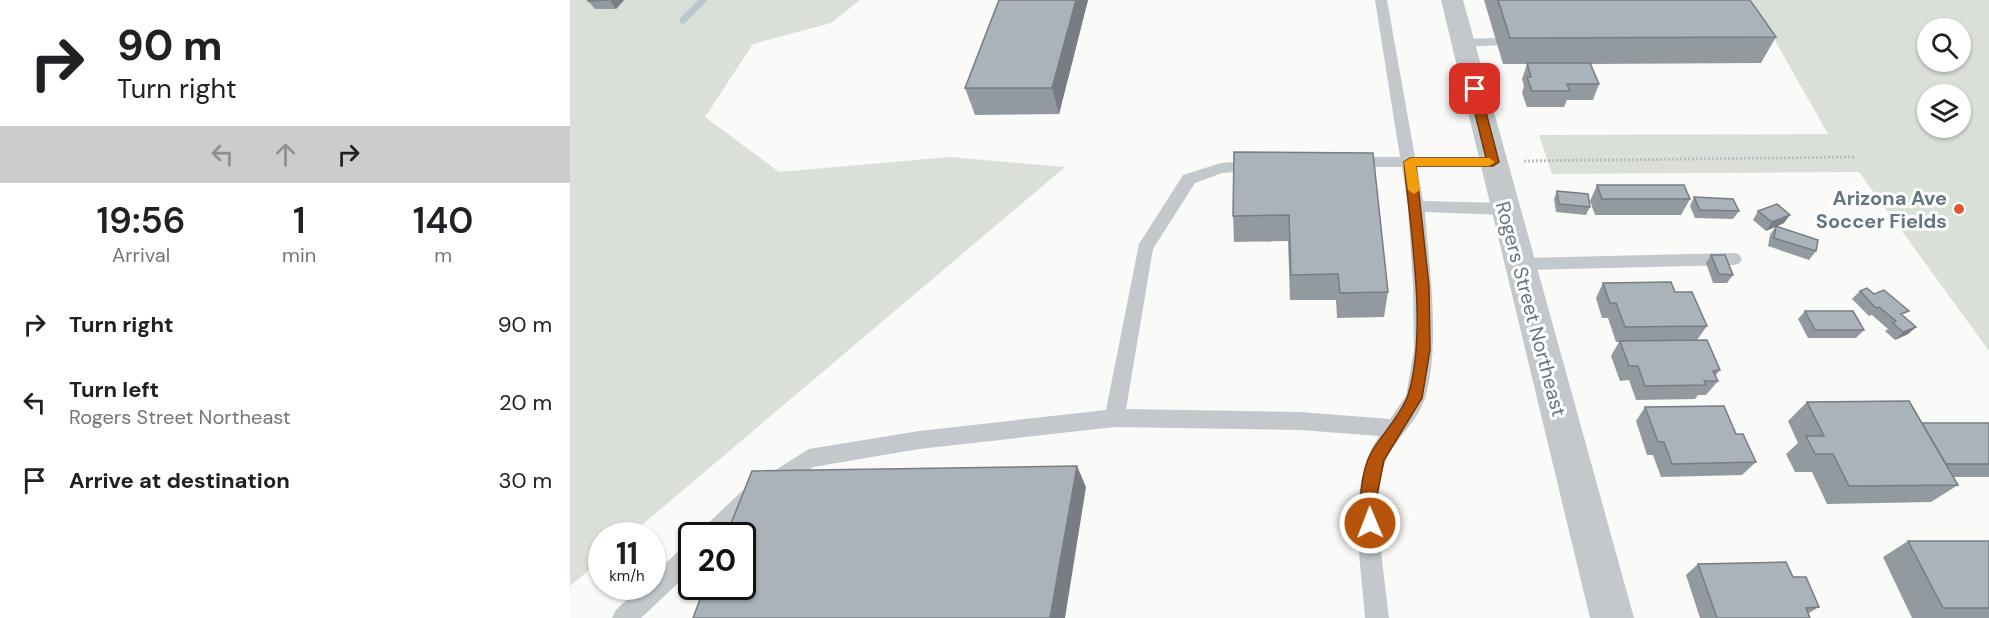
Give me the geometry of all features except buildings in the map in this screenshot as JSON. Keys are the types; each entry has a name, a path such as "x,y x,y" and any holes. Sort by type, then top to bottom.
{"street":[{"name":"Rogers Street Northeast","path":"1452,0 1612,618"}],"lane":[{"path":"1377,618 1368,500 1376,458 1415,398 1423,350 1422,286 1416,206 1381,0"},
{"path":"1463,43 1497,42"},
{"path":"1328,162 1493,162"},
{"path":"1115,418 1145,248 1189,179 1221,168 1280,164"},
{"path":"1416,206 1505,209"},
{"path":"1520,264 1733,259"},
{"path":"725,522 750,498 809,459 919,440 1115,418 1300,421 1394,428"},
{"path":"624,618 678,567"}],"path":[{"path":"1493,162 1855,157"}],"shaded area":[{"path":"570,0 860,0 831,23 753,44 705,117 779,172 950,157 1065,167 645,522 588,522 588,571 570,586"},
{"path":"1752,0 1989,0 1989,351 1859,172 1552,174 1539,135 1828,134"}],"waterway":[{"path":"683,20 703,0"}],"slow traffic":[{"path":"1414,190 1410,162 1489,162"}],"place":[{"name":"Arizona Ave Soccer Fields","path":"1959,209"}],"route":[{"path":"1370,523 1368,500 1376,458 1415,398 1423,350 1422,286 1410,162 1493,162 1475,89"}]}
